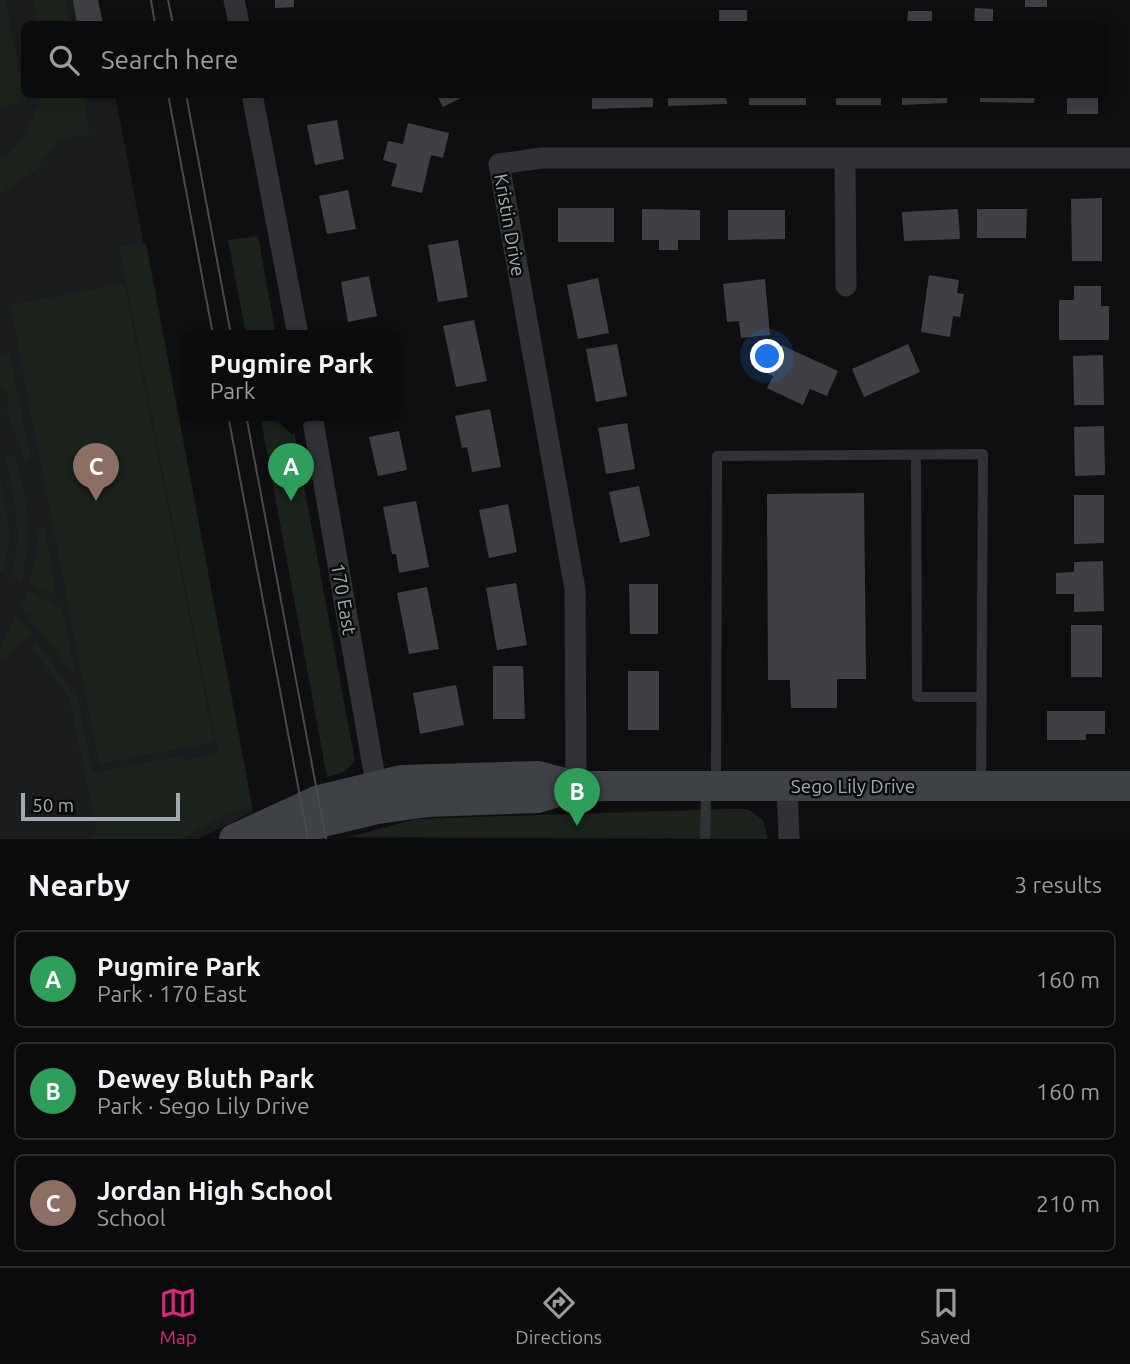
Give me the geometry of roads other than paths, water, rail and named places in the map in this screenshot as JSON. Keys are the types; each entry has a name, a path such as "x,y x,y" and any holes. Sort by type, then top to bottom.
{"main road":[{"name":"Sego Lily Drive","path":"234,839 319,800 401,780 538,776 576,786 1130,786"},
{"name":"Sego Lily Drive","path":"282,839 323,822 379,809 428,802 538,798 576,786"}],"street":[{"path":"234,0 238,21"},
{"path":"253,98 297,330"},
{"name":"Kristin Drive","path":"576,786 575,589 499,164 542,158 1130,158"},
{"path":"845,159 846,286"},
{"name":"170 East","path":"313,421 376,784"},
{"path":"787,786 789,839"}],"lane":[{"path":"705,839 711,786 717,456 983,454 981,786"},
{"path":"916,455 917,697 982,697"}],"tram line":[{"path":"151,0 154,21"},
{"path":"168,0 172,21"},
{"path":"169,98 212,330"},
{"path":"187,98 230,330"},
{"path":"229,421 308,839"},
{"path":"247,421 326,839"}],"place":[{"name":"Jordan High School","path":"96,501"},
{"name":"Pugmire Park","path":"291,501"},
{"name":"Dewey Bluth Park","path":"577,826"}]}
